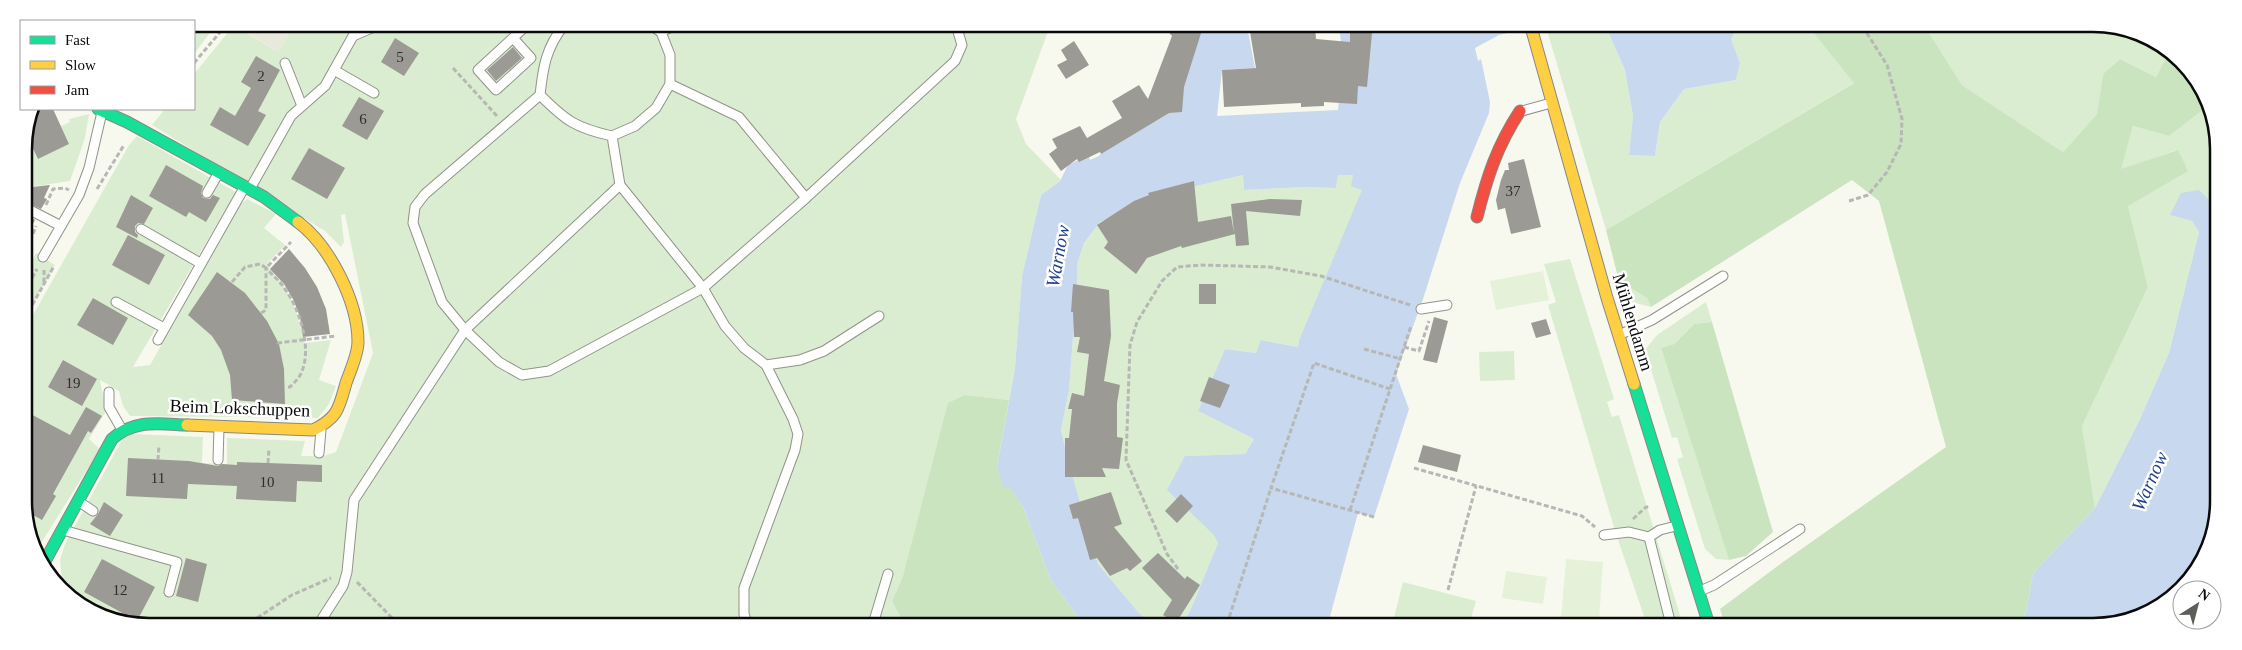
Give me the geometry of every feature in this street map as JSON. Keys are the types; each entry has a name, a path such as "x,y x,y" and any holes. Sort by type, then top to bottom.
{"street":[{"name":"Mühlendamm","path":"1533,32 1618,335 1706,617"},
{"name":"Beim Lokschuppen","path":"100,110 127,122 247,188 305,227 336,266 352,307 358,343 340,407 329,422 314,430 143,423 122,430"},
{"path":"1477,217 1487,175 1508,129 1520,112"},
{"path":"47,557 112,439 122,430"}],"lane":[{"path":"158,340 200,262 291,116 325,86 353,36 362,32"},
{"path":"513,38 531,58 496,90 478,70 519,32"},
{"path":"558,32 553,39 544,64 540,96 425,194 415,207 413,223 442,302 465,330 499,362 522,375 549,371 704,288 806,198 955,61 962,45 958,32"},
{"path":"540,96 562,117 585,130 612,136 635,126 656,108 670,84 670,55 661,32"},
{"path":"285,63 302,106"},
{"path":"334,70 374,93"},
{"path":"670,84 739,118 806,198"},
{"path":"1520,112 1552,102"},
{"path":"43,257 79,195 89,168 100,110"},
{"path":"612,136 620,185 704,288 725,326 744,348 766,365 794,419 798,434 795,450 744,588 745,618"},
{"path":"207,193 218,172"},
{"path":"323,618 343,586 347,572 354,500 465,330 620,185"},
{"path":"33,211 61,226"},
{"path":"141,230 200,262"},
{"path":"1618,335 1652,320 1723,276"},
{"path":"116,302 164,328"},
{"path":"1421,309 1447,305"},
{"path":"766,365 800,360 824,351 879,316"},
{"path":"109,392 109,407 122,430"},
{"path":"218,460 219,426"},
{"path":"319,453 321,427"},
{"path":"78,501 94,510"},
{"path":"1604,535 1629,532 1649,537 1660,530 1678,526"},
{"path":"63,530 177,562 169,592"},
{"path":"1698,592 1714,586 1800,530"},
{"path":"1649,537 1668,617"},
{"path":"874,618 888,574"}],"path":[{"path":"195,62 220,32"},
{"path":"1849,201 1868,195 1888,172 1901,144 1902,119 1886,64 1865,32"},
{"path":"453,68 505,125"},
{"path":"47,201 53,189 65,188"},
{"path":"261,313 266,310 266,268 305,227"},
{"path":"33,276 43,257"},
{"path":"232,282 245,267 260,264 282,285 292,300 304,341 305,352 302,372 290,387 286,387"},
{"path":"1178,569 1167,554 1126,460 1130,345 1137,322 1162,282 1177,267 1201,264 1270,267 1321,276 1421,309"},
{"path":"1404,347 1419,351 1433,307"},
{"path":"1350,510 1411,326"},
{"path":"277,343 357,334"},
{"path":"1364,349 1401,359"},
{"path":"1229,617 1314,363 1390,389"},
{"path":"1414,468 1582,516 1604,535"},
{"path":"1448,590 1476,486"},
{"path":"1271,488 1374,517"},
{"path":"1616,534 1646,507 1670,503"},
{"path":"257,618 292,595 347,572 392,618"}],"green space":[{"path":"195,32 211,32 195,53"},
{"path":"228,32 245,32 278,52 289,32 1048,32 1016,119 1026,144 1061,180 1041,195 1022,276 1015,368 1009,400 965,395 903,576 892,601 901,618 150,618 119,614 91,602 78,593 62,577 60,560 65,544 123,438 132,434 203,437 202,463 227,464 227,438 305,441 301,456 323,456 336,452 373,353 345,214 341,215 344,242 341,247 325,231 152,125 164,110 195,110 195,73"},
{"path":"1547,32 1608,32 1625,70 1633,116 1629,155 1655,156 1660,122 1684,89 1736,80 1740,63 1731,39 1735,32 1813,32 1855,82 1606,230"},
{"path":"1813,32 1929,32 1962,85 2063,152 2097,114 2103,74 2120,59 2156,77 2166,58 2190,84 2202,111 2169,136 2133,126 2121,169 2178,150 2188,171 2128,206 2148,287 2082,426 2095,508 2033,573 2026,613 2023,617 1723,617 1720,609 1946,447 1879,201 1852,180 1651,307 1647,298 1619,281 1606,230 1854,83"},
{"path":"1929,32 2092,32 2123,36 2137,41 2166,58 2156,77 2120,59 2103,74 2097,114 2063,152 1962,85"},
{"path":"2202,111 2210,150 2210,200 2199,190 2171,215 2192,221 2199,232 2169,353 2139,421 2095,508 2082,426 2148,287 2128,206 2177,150 2120,170 2133,126 2169,136"},
{"path":"89,114 85,138 70,181 33,187 33,149 38,159 69,144 61,126 70,122 69,119"},
{"path":"137,136 236,192 133,367 150,365 241,204 247,199 276,214 264,228 285,245 266,265 282,283 292,301 305,343 331,340 319,380 336,386 329,404 318,418 130,416 123,406 119,391 100,380 106,411 89,439 100,449 41,544 36,531 32,500 33,316 129,145"},
{"path":"1243,175 1244,190 1302,187 1336,188 1338,175 1354,175 1363,190 1299,340 1298,347 1262,340 1256,353 1225,349 1198,411 1254,439 1245,454 1185,456 1218,543 1186,617 1144,617 1098,564 1061,430 1069,390 1077,265 1084,243 1100,222 1175,191"},
{"path":"36,253 55,265 33,305 33,259"},
{"path":"1570,259 1614,399 1607,402 1612,417 1619,415 1681,617 1644,617 1616,534 1548,305 1556,302 1544,264"},
{"path":"1543,271 1549,300 1496,310 1490,281"},
{"path":"1619,281 1647,298 1651,307 1628,301"},
{"path":"1706,302 1712,322 1694,324 1674,344 1661,348 1729,560 1716,559 1705,549 1677,459 1683,457 1677,437 1672,438 1645,350 1657,335"},
{"path":"1712,322 1773,532 1746,556 1729,560 1661,348 1674,344 1694,324"},
{"path":"1514,351 1515,380 1480,381 1479,352"},
{"path":"965,395 1009,400 997,467 1023,507 1051,580 1078,618 901,618 892,601 903,576 948,403"},
{"path":"1566,559 1603,562 1599,617 1561,617"},
{"path":"1506,571 1547,577 1543,604 1502,598"},
{"path":"1403,582 1476,601 1471,617 1394,617"}],"shaded area":[{"path":"247,32 289,32 278,52"}],"water":[{"name":"Warnow","path":"1187,32 1248,32 1255,68 1222,70 1217,116 1338,110 1343,57 1340,32 1512,32 1499,35 1475,48 1478,61 1481,59 1490,102 1489,113 1460,183 1424,296 1396,374 1409,409 1374,517 1358,513 1330,617 1186,617 1218,543 1214,535 1167,490 1185,456 1245,454 1254,439 1198,411 1225,349 1256,353 1261,340 1298,347 1299,340 1362,190 1351,186 1353,175 1338,175 1336,188 1302,187 1244,190 1243,175 1175,191 1100,222 1084,243 1077,265 1069,390 1061,430 1098,564 1144,617 1078,618 1051,580 1023,507 1011,489 1003,487 997,467 1015,368 1022,276 1041,195 1060,181 1068,165 1088,155 1090,160 1099,156 1113,141 1170,91"},
{"path":"1608,32 1735,32 1731,39 1740,63 1736,80 1684,89 1660,122 1655,156 1629,155 1633,116 1625,70"},
{"name":"Warnow","path":"2199,190 2210,200 2210,500 2206,531 2201,545 2190,566 2178,580 2172,580 2170,588 2158,598 2137,609 2123,614 2100,617 2023,617 2026,613 2033,573 2095,508 2139,421 2169,353 2199,232 2192,221 2170,215 2181,193"}],"building":[{"path":"1168,32 1201,32 1184,87 1182,112 1169,113 1101,154 1100,152 1079,162 1077,159 1061,171 1049,154 1057,148 1052,139 1080,126 1087,138 1122,118 1112,101 1139,85 1148,99 1172,36"},
{"path":"1250,32 1315,32 1316,39 1350,42 1350,33 1372,33 1367,87 1358,86 1357,104 1324,102 1324,106 1301,107 1301,103 1224,107 1222,70 1256,68"},
{"path":"395,38 419,53 404,76 381,62"},
{"path":"1074,41 1089,65 1066,79 1057,65 1067,60 1061,50"},
{"path":"513,47 522,58 496,81 487,70"},
{"path":"256,56 280,70 258,111 266,115 248,146 210,125 220,107 235,116 251,88 241,82"},
{"path":"359,97 384,111 367,140 342,126"},
{"path":"39,110 53,110 69,144 38,159 33,149 36,119"},
{"path":"309,148 345,168 327,199 291,179"},
{"path":"1524,159 1541,227 1511,234 1505,208 1498,210 1496,200 1505,170 1509,170 1508,163"},
{"path":"166,165 203,186 201,193 203,198 210,199 213,195 220,198 206,222 189,212 186,217 149,196"},
{"path":"1194,181 1198,222 1231,216 1234,233 1231,204 1270,199 1302,200 1300,216 1246,211 1249,245 1236,246 1235,234 1182,248 1181,246 1147,258 1136,274 1104,248 1108,242 1097,225 1134,201 1149,195 1148,193"},
{"path":"50,185 44,198 47,199 41,209 33,205 33,187"},
{"path":"131,195 153,208 144,224 138,223 135,226 137,238 116,227"},
{"path":"128,235 165,255 149,285 112,265"},
{"path":"289,249 305,268 317,287 326,309 330,334 303,337 300,317 293,299 284,284 270,269"},
{"path":"217,272 245,293 267,321 279,344 284,369 285,404 232,400 230,375 221,350 212,336 188,315"},
{"path":"1073,284 1109,290 1111,336 1104,381 1120,385 1117,403 1117,437 1123,438 1119,469 1102,468 1106,477 1065,477 1065,438 1069,438 1072,409 1068,409 1072,393 1084,396 1089,354 1077,352 1080,337 1074,337 1073,312 1071,312"},
{"path":"1199,284 1216,284 1216,304 1199,304"},
{"path":"93,298 128,318 113,345 77,325"},
{"path":"1434,317 1448,321 1437,363 1423,360"},
{"path":"1546,319 1551,334 1536,338 1531,323"},
{"path":"63,360 97,379 82,406 48,387"},
{"path":"1209,377 1230,385 1220,408 1200,401"},
{"path":"86,407 102,416 91,433 88,431 53,494 56,496 42,520 34,515 32,500 32,415 70,435"},
{"path":"1423,445 1461,455 1457,472 1418,462"},
{"path":"128,458 189,461 218,466 222,464 237,465 237,462 322,465 322,482 297,481 296,502 236,499 237,486 188,484 187,499 126,496"},
{"path":"1111,492 1122,524 1114,527 1142,561 1130,571 1127,568 1110,576 1097,558 1090,560 1078,518 1073,519 1069,505"},
{"path":"1181,494 1193,506 1177,523 1165,511"},
{"path":"104,502 123,515 110,536 90,524"},
{"path":"1158,553 1185,579 1187,576 1200,585 1179,617 1167,617 1163,615 1172,600 1142,568"},
{"path":"186,558 207,564 198,602 176,596"},
{"path":"102,559 155,587 139,617 126,615 84,592"}],"traffic: fast":[{"path":"100,110 127,122 264,197 298,222"},
{"path":"1634,384 1707,617"},
{"path":"47,557 112,439 129,428 147,424 187,425"}],"traffic: slow":[{"path":"1532,32 1607,298 1634,384"},
{"path":"187,425 313,430 328,421 339,406 357,352 357,326 347,293 331,260 310,232 298,222"}],"traffic: jam":[{"path":"1477,217 1494,162 1505,137 1520,111"}]}
